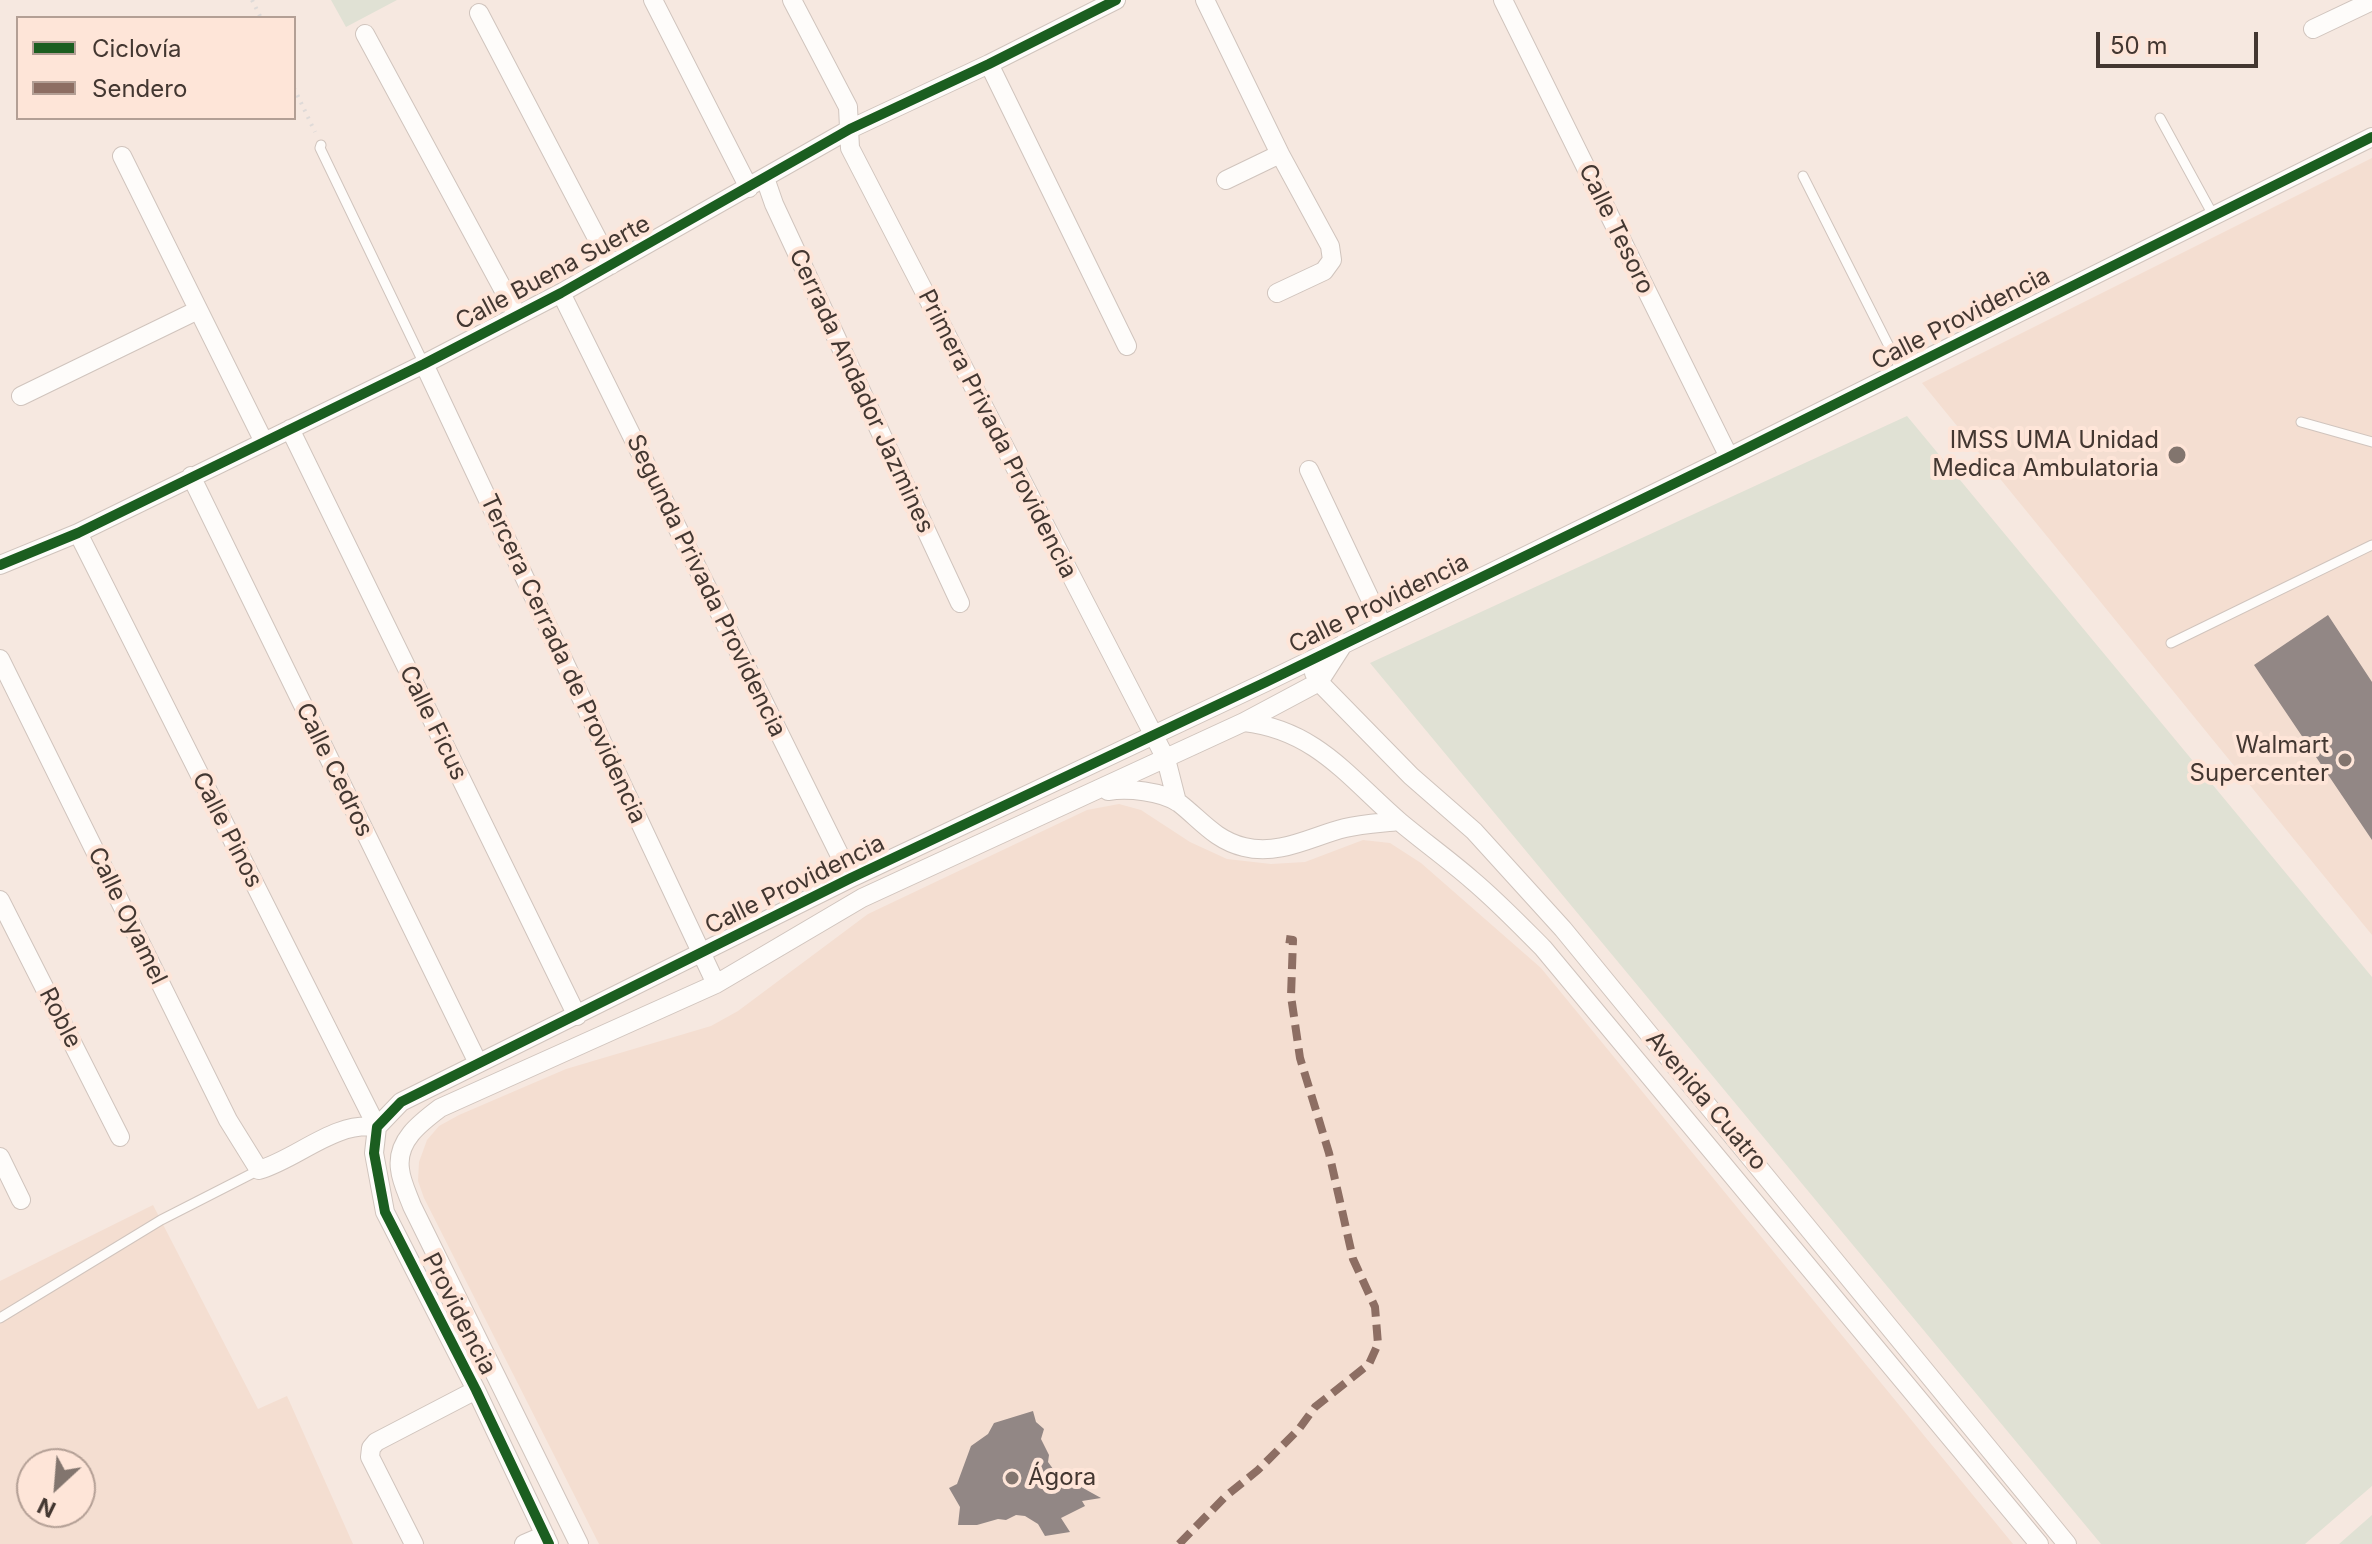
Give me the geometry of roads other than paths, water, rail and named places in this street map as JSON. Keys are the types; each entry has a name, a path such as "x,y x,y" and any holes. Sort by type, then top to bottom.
{"street":[{"path":"653,0 749,188"},
{"name":"Primera Privada Providencia","path":"792,0 848,107 850,148 1166,759 1177,802"},
{"name":"Calle Buena Suerte","path":"0,565 78,533 424,364 561,293 850,129 1116,0"},
{"path":"1205,0 1280,154 1330,246 1332,260 1324,271 1277,293"},
{"name":"Calle Tesoro","path":"1503,0 1729,457"},
{"path":"2313,29 2372,1"},
{"path":"479,13 611,265"},
{"path":"365,34 517,315"},
{"path":"989,64 1127,346"},
{"name":"Calle Providencia","path":"377,1127 401,1102 478,1063 851,878 1153,736 1729,457 2372,137"},
{"path":"1226,180 1280,154"},
{"path":"122,156 264,442"},
{"name":"Cerrada Andador Jazmines","path":"765,178 780,217 960,603"},
{"name":"Segunda Privada Providencia","path":"561,293 851,878"},
{"path":"21,396 198,310"},
{"name":"Tercera Cerrada de Providencia","path":"424,364 716,984"},
{"name":"Calle Ficus","path":"290,429 577,1016"},
{"path":"1309,470 1382,624"},
{"name":"Calle Cedros","path":"191,476 478,1063"},
{"name":"Calle Pinos","path":"78,533 377,1127"},
{"path":"1319,682 1344,643"},
{"name":"Calle Oyamel","path":"0,659 228,1120 259,1170"},
{"name":"Avenida Cuatro","path":"1307,661 1319,682 1411,776 1474,831 1563,929 2067,1544"},
{"name":"Calle Providencia","path":"579,1544 412,1206 399,1169 402,1146 417,1124 440,1108 716,984 862,898 1166,759 1319,682"},
{"name":"Avenida Cuatro","path":"1244,722 1268,725 1293,734 1326,753 1399,821 1474,882 1543,948 2039,1544"},
{"path":"1085,794 1130,788 1177,802 1212,833 1247,848 1288,846 1344,828 1399,821"},
{"name":"Roble","path":"0,900 120,1137"},
{"path":"259,1170 344,1130 361,1125 377,1127"},
{"name":"Providencia","path":"377,1127 374,1153 385,1212 476,1390 547,1539"},
{"path":"0,1157 21,1200"},
{"path":"1827,1288 1847,1272"},
{"path":"414,1544 370,1457 371,1448 376,1442 476,1390"},
{"path":"524,1544 547,1539"}],"lane":[{"path":"2160,118 2213,215"},
{"path":"321,145 424,364"},
{"path":"1803,176 1902,372"},
{"path":"2301,422 2372,442"},
{"path":"2171,643 2372,545"},
{"path":"0,1318 161,1220 259,1170"}],"place":[{"name":"IMSS UMA Unidad Medica Ambulatoria","path":"2177,455"},
{"name":"Walmart Supercenter","path":"2345,760"},
{"name":"Ágora","path":"1012,1478"}]}
